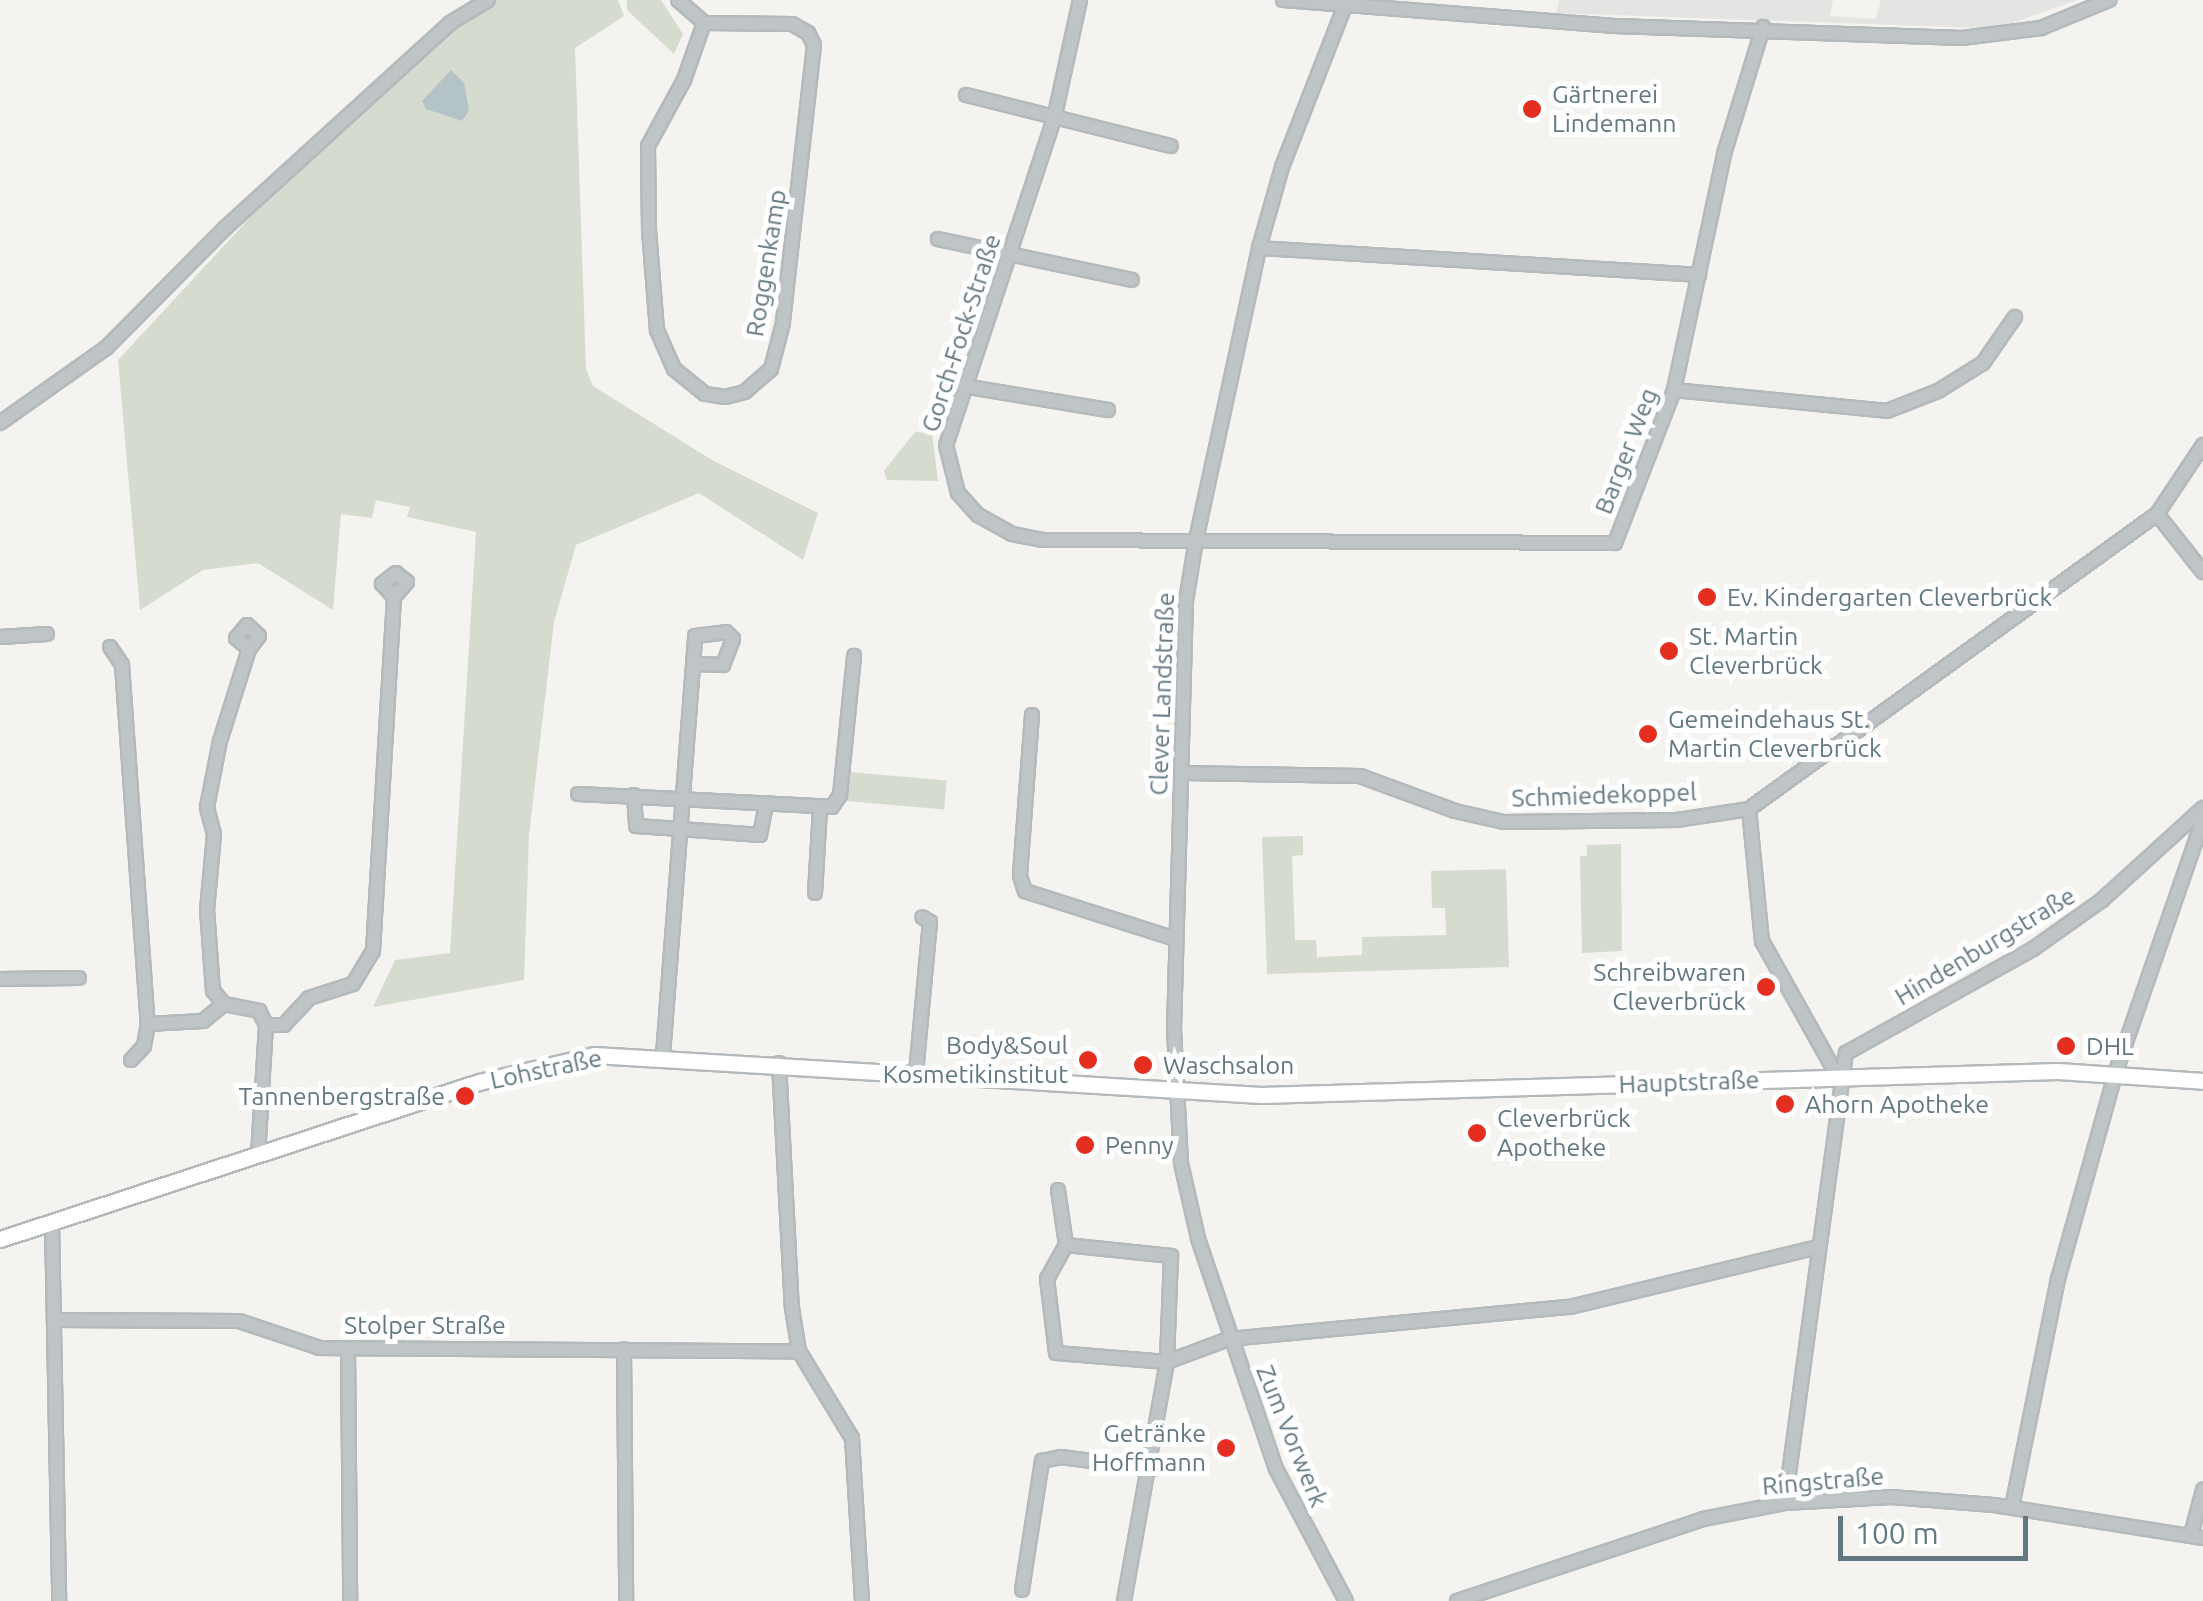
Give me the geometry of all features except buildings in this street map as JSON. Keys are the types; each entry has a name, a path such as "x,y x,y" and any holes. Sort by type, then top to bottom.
{"main road":[{"name":"Lohstraße","path":"0,1239 518,1071 594,1055 663,1055 1175,1092"},
{"name":"Hauptstraße","path":"1175,1092 1369,1094 2116,1070 2203,1081"}],"street":[{"path":"0,423 106,348 224,229 450,23 488,0"},
{"path":"678,0 704,23"},
{"name":"Gorch-Fock-Straße","path":"1080,0 1054,119 946,444 958,493 978,516 1012,534 1043,540 1196,540"},
{"path":"1283,0 1615,26 2007,36 2109,0"},
{"name":"Clever Landstraße","path":"1230,1339 1186,1191 1175,1092 1174,939 1186,601 1260,248 1344,4"},
{"name":"Roggenkamp","path":"704,23 792,24 808,32 814,45 783,323 771,368 745,392 725,397 705,394 674,370 657,330 649,230 648,146 684,80 704,23"},
{"name":"Barger Weg","path":"1196,540 1615,543 1674,390 1724,154 1764,27"},
{"path":"966,96 1171,146"},
{"path":"938,239 1009,258 1132,280"},
{"path":"1260,248 1699,275"},
{"path":"1674,390 1888,411 1983,363 2015,316"},
{"path":"964,386 1108,410"},
{"name":"Schmiedekoppel","path":"1182,773 1360,776 1456,812 1504,822 1678,820 1748,809 2157,514 2203,445"},
{"path":"2157,514 2203,572"},
{"path":"266,1025 284,1025 309,998 353,984 373,950 394,597"},
{"path":"0,637 47,634"},
{"path":"110,647 122,665 148,1024 144,1046 131,1060"},
{"path":"249,648 207,807 214,834 207,910 212,991 224,1004 250,1006 266,1025 258,1156"},
{"path":"578,794 820,810 832,807 840,795 854,656"},
{"path":"663,1055 693,664"},
{"path":"1032,715 1020,876 1025,891 1174,939"},
{"path":"634,795 636,826 760,835 766,805"},
{"name":"Hindenburgstraße","path":"1838,1076 1846,1054 2033,949 2102,900 2203,808"},
{"path":"1748,809 1762,941 1838,1076 1785,1503"},
{"path":"815,892 820,810"},
{"path":"2012,1506 2058,1279 2116,1070 2203,820"},
{"path":"916,1073 930,922 922,917"},
{"path":"0,978 79,978"},
{"path":"148,1024 203,1021 224,1004"},
{"path":"779,1064 799,1351 852,1438 862,1601"},
{"path":"1058,1190 1066,1244 1047,1279 1056,1353 1167,1362 1230,1339 1570,1307 1818,1247"},
{"path":"52,1223 59,1601"},
{"path":"1066,1244 1171,1256 1167,1362 1152,1469 1124,1601"},
{"name":"Stolper Straße","path":"56,1320 240,1321 305,1344 348,1348 799,1351"},
{"name":"Zum Vorwerk","path":"1230,1339 1276,1469 1346,1601"},
{"path":"348,1348 350,1601"},
{"path":"624,1349 626,1601"},
{"path":"1022,1590 1042,1461 1062,1457 1152,1469"},
{"path":"2197,1536 2203,1490"},
{"name":"Ringstraße","path":"1457,1601 1703,1519 1785,1503 1891,1497 2012,1506 2197,1536"}],"shaded area":[{"path":"494,0 618,0 624,16 575,48 586,369 593,386 712,460 818,513 803,560 699,493 576,545 554,622 529,835 524,980 373,1007 395,960 450,953 476,532 407,517 410,507 376,500 372,518 341,514 333,610 258,563 203,570 140,610 118,360 359,100"},
{"path":"627,0 661,0 683,34 674,54 627,10"},
{"path":"1559,0 1833,0 1830,16 1876,19 1881,0 2077,0 2007,25 1980,28 1556,13"},
{"path":"451,70 464,83 469,110 462,121 426,109 422,101"},
{"path":"915,432 932,433 938,481 887,480 884,471"},
{"path":"849,772 947,781 944,809 846,801"},
{"path":"1303,836 1303,855 1292,856 1295,940 1316,940 1317,957 1362,955 1362,937 1446,935 1445,908 1432,908 1431,871 1506,869 1509,967 1267,974 1262,837"},
{"path":"1621,844 1622,951 1582,953 1580,856 1587,856 1587,845"}],"place":[{"name":"Gärtnerei Lindemann","path":"1532,109"},
{"name":"Ev. Kindergarten Cleverbrück","path":"1707,597"},
{"name":"St. Martin Cleverbrück","path":"1669,651"},
{"name":"Gemeindehaus St. Martin Cleverbrück","path":"1648,734"},
{"name":"Schreibwaren Cleverbrück","path":"1766,987"},
{"name":"DHL","path":"2066,1046"},
{"name":"Body&Soul Kosmetikinstitut","path":"1088,1060"},
{"name":"Waschsalon","path":"1143,1065"},
{"name":"Tannenbergstraße","path":"465,1096"},
{"name":"Ahorn Apotheke","path":"1785,1104"},
{"name":"Cleverbrück Apotheke","path":"1477,1133"},
{"name":"Penny","path":"1085,1145"},
{"name":"Getränke Hoffmann","path":"1226,1448"}]}
